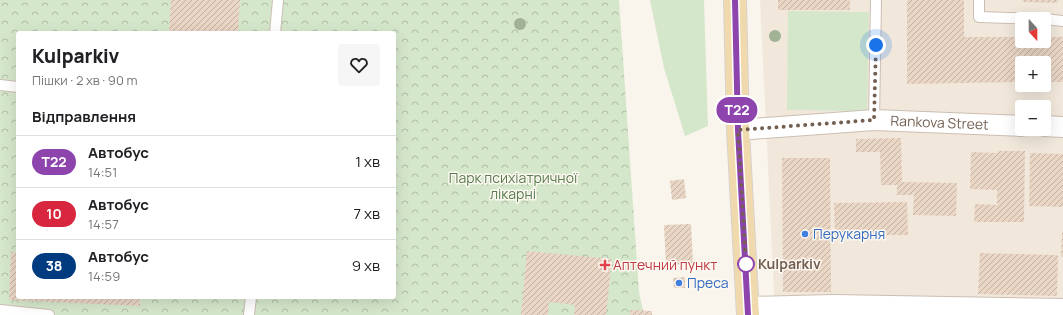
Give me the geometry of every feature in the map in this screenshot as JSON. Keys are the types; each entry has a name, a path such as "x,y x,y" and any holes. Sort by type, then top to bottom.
{"main road":[{"path":"735,0 738,130 748,311"}],"street":[{"name":"Rankova Street","path":"738,130 874,120 1015,126"},
{"path":"1051,126 1063,127"},
{"path":"748,311 833,306 1063,309"}],"lane":[{"path":"275,31 278,0"},
{"path":"874,120 876,0"},
{"path":"979,0 979,17 1015,18"},
{"path":"1051,20 1063,21"},
{"path":"0,85 16,87"},
{"path":"249,315 251,299"},
{"path":"0,310 49,315"}],"shaded area":[{"path":"760,0 1063,0 1063,315 775,315"}],"green space":[{"name":"Парк психіатричної лікарні","path":"0,0 619,0 639,292 644,315 0,315"},
{"path":"650,0 704,0 708,126 685,136 664,68"},
{"path":"788,11 869,12 867,111 787,110"}],"building":[{"path":"171,0 240,0 238,31 169,31"},
{"path":"778,0 850,0 850,10 778,10"},
{"path":"907,0 964,0 964,37 1015,37 1015,48 1051,48 1051,37 1063,37 1063,82 1051,82 1051,56 1015,56 1015,82 907,84"},
{"path":"1023,0 1058,0 1058,3 1022,2"},
{"path":"901,138 902,182 957,183 956,216 913,215 914,190 913,195 897,195 897,185 881,185 880,152 856,152 856,139"},
{"path":"998,151 1025,151 1024,222 974,222 975,204 997,205 997,190 970,189 971,152 998,153"},
{"path":"1030,153 1063,154 1063,207 1029,206"},
{"path":"782,158 830,158 831,292 783,292"},
{"path":"684,179 686,198 672,200 670,181"},
{"path":"907,202 908,235 835,235 834,203"},
{"path":"691,224 693,264 666,265 664,225"},
{"path":"1062,232 1063,257 1061,257"},
{"path":"527,251 612,259 606,315 574,315 575,305 549,302 548,315 521,315"},
{"path":"11,252 16,253 16,299 140,299 140,306 9,300"},
{"path":"980,253 1058,255 1057,296 978,294"},
{"name":"Преса","path":"685,277 685,288 674,288 673,278"},
{"path":"630,310 652,311 652,315 630,315"}],"bus line":[{"name":"Т22","path":"735,0 738,130 748,315"}],"place":[{"name":"Перукарня","path":"805,234"},
{"name":"Kulparkiv","path":"746,264"},
{"name":"Аптечний пункт","path":"605,265"},
{"name":"Преса","path":"679,283"}],"route":[{"path":"746,264 738,130 874,120 876,45"}]}
